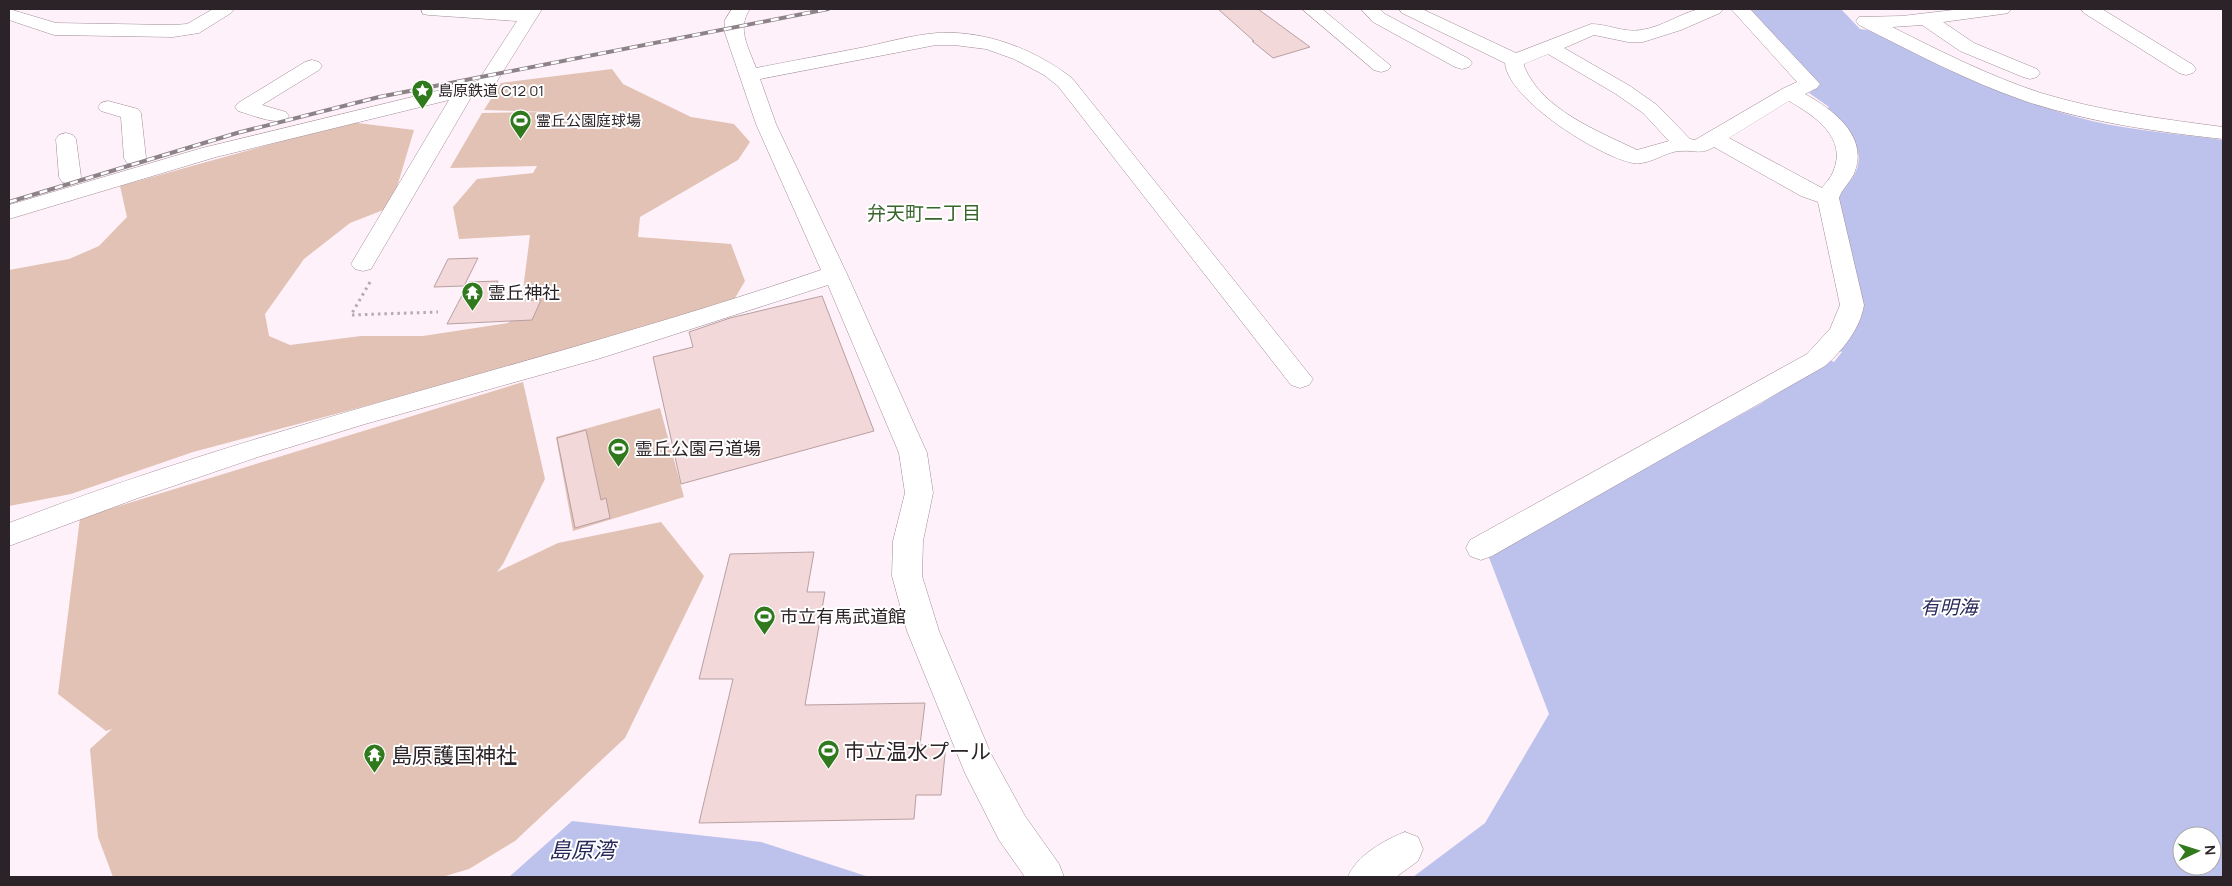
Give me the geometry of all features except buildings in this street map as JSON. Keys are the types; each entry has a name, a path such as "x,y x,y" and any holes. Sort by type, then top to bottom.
{"street":[{"path":"9,14 54,29 174,31 192,29 226,9"},
{"path":"1311,9 1381,66"},
{"path":"1370,9 1379,18 1462,63"},
{"path":"1408,9 1515,59 1522,59 1596,29 1636,36 1682,24 1714,9"},
{"path":"1549,47 1623,90 1650,109 1683,144 1699,147 1789,93 1810,84 1740,9"},
{"path":"1860,15 1902,22 2002,9"},
{"path":"2090,9 2186,69"},
{"path":"429,10 531,12"},
{"path":"9,212 209,152 485,85 531,12"},
{"path":"1860,15 1986,79 2056,103 2132,121 2223,133"},
{"path":"737,18 749,76 766,124 835,274 913,453 919,493 908,541 907,576 923,631 977,762 1012,828 1046,877"},
{"path":"1926,19 1967,47 2030,73"},
{"path":"749,76 936,40 964,40 991,44 1022,54 1066,82 1300,379"},
{"path":"1515,59 1515,67 1530,93 1584,132 1632,156 1639,157 1683,144"},
{"path":"279,116 245,107 312,66"},
{"path":"9,195 279,116 391,89 496,67"},
{"path":"363,264 466,90"},
{"path":"1481,548 1816,360 1824,353 1851,314 1852,304 1828,198 1830,190 1845,170 1846,143 1838,128 1826,117 1789,93"},
{"path":"108,107 131,113 135,158"},
{"path":"131,119 151,108"},
{"path":"1713,138 1810,191 1828,198"},
{"path":"66,139 70,177"},
{"path":"9,535 104,498 220,459 331,424 566,359 756,301 835,274"},
{"path":"1366,877 1405,849"}],"shaded area":[{"path":"612,69 623,84 691,117 734,124 750,142 738,160 640,217 638,237 731,244 745,281 735,298 538,360 193,452 71,494 9,506 9,270 69,259 99,246 127,217 120,186 350,122 414,130 391,207 350,223 304,259 265,314 269,336 290,345 361,336 423,336 508,323 520,313 530,235 459,239 453,207 477,179 533,173 537,166 450,168 482,113 549,112 484,110 501,83"},
{"path":"523,382 545,479 503,564 497,572 558,543 661,522 704,576 625,738 515,841 469,869 442,877 113,877 98,837 90,749 112,729 106,731 58,694 80,518"},
{"name":"霊丘公園弓道場","path":"660,408 684,497 573,531 556,437"}],"water":[{"name":"有明海","path":"1748,9 1841,9 1860,29 1868,30 1978,81 2034,104 2092,121 2141,130 2223,140 2223,877 1413,877 1485,823 1549,714 1488,555 1762,403 1830,360 1834,362 1842,352 1836,350 1854,330 1860,319 1863,306 1838,199 1858,167 1859,157 1857,148 1848,130 1825,109 1829,107 1809,93 1820,85"},
{"name":"島原湾","path":"572,821 761,842 869,877 509,877"}],"railway":[{"path":"9,202 237,133 379,97 828,9"}],"place":[{"name":"島原鉄道 C12 01","path":"422,109"},
{"name":"霊丘公園庭球場","path":"520,139"},
{"name":"霊丘神社","path":"472,311"},
{"name":"霊丘公園弓道場","path":"619,467"},
{"name":"市立有馬武道館","path":"764,635"},
{"name":"市立温水プール","path":"828,770"},
{"name":"島原護国神社","path":"375,774"}],"district":[{"name":"弁天町二丁目","path":"924,213"}]}
